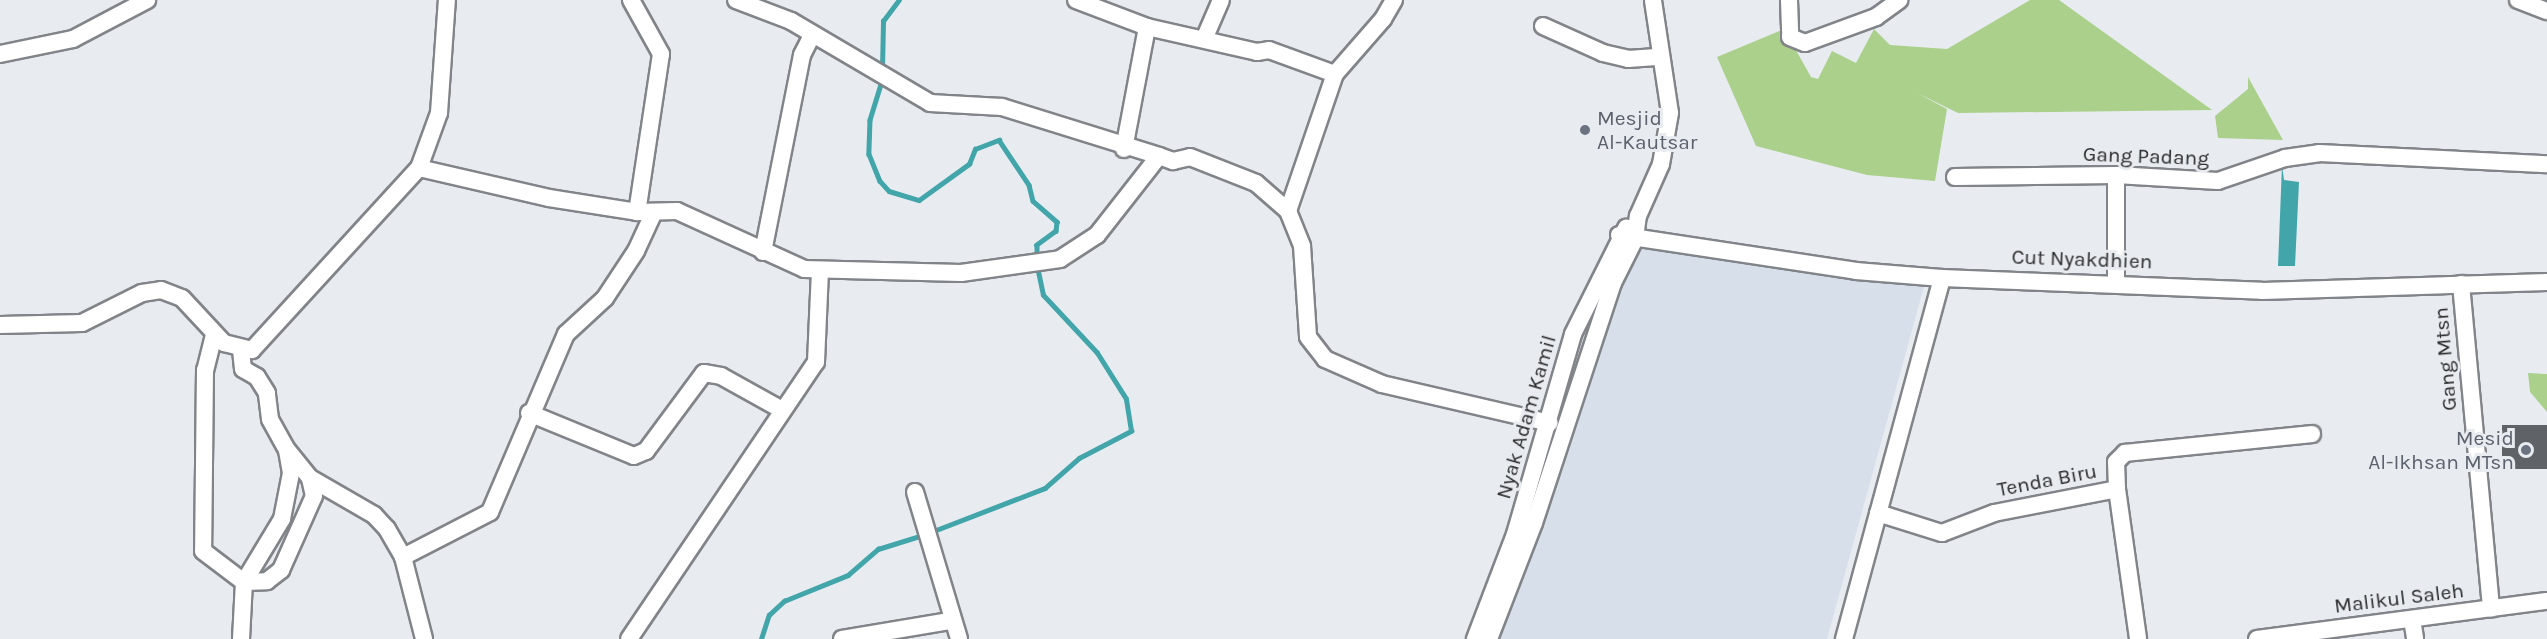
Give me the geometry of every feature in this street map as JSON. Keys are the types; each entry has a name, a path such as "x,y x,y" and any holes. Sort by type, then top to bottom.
{"street":[{"path":"0,54 73,39 147,0"},
{"path":"0,325 82,323 142,293 161,290 182,298 214,334 241,351 260,345 419,168 440,113 447,0"},
{"path":"631,0 661,54 637,212"},
{"path":"736,0 774,12 876,69 930,103 1002,107 1124,148 1173,161 1190,157 1247,180 1288,211 1302,246 1308,337 1325,359 1382,384 1550,423"},
{"path":"1076,0 1147,27 1205,37 1257,52 1269,50 1335,74"},
{"path":"1205,37 1221,0"},
{"path":"1288,211 1335,74 1383,19 1394,0"},
{"path":"1543,26 1603,53 1628,59 1660,57 1653,0"},
{"path":"1789,0 1790,36 1805,43 1876,17 1899,0"},
{"path":"2518,0 2547,11"},
{"path":"1124,148 1147,27"},
{"path":"763,252 802,55 812,35"},
{"name":"Nyak Adam Kamil","path":"1475,639 1515,534 1550,423 1573,334 1638,216 1661,164 1670,113 1660,57"},
{"name":"Gang Padang","path":"1955,177 2116,175 2218,181 2285,158 2319,153 2547,164"},
{"path":"419,168 549,198 637,212 677,211 763,252 820,271 961,273 1060,259 1097,235 1159,156"},
{"path":"2116,175 2116,283"},
{"path":"403,557 486,515 566,334 605,298 636,251 654,212"},
{"path":"1489,639 1534,523 1627,237"},
{"name":"Cut Nyakdhien","path":"1627,237 1942,278 2116,283 2262,291 2547,282"},
{"path":"629,639 816,362 820,271"},
{"path":"1844,639 1942,278"},
{"name":"Gang Mtsn","path":"2461,284 2491,609"},
{"path":"214,334 206,370 203,551 244,582 267,581 281,570 314,496 310,478"},
{"path":"241,351 243,369 257,377 267,393 270,419 287,450 310,478 374,515 403,557 424,639"},
{"path":"530,413 634,456 646,451 704,373 721,376 782,410"},
{"path":"2116,489 2116,462 2125,453 2312,434"},
{"path":"241,639 244,582 289,502 287,450"},
{"name":"Tenda Biru","path":"1878,513 1942,533 1994,513 2116,489 2138,639"},
{"path":"915,492 950,621 959,639"},
{"name":"Malikul Saleh","path":"2257,639 2547,601"},
{"path":"2412,619 2415,639"},
{"path":"842,639 950,621"}],"shaded area":[{"path":"1620,244 1925,283 1827,639 1479,639"}],"green space":[{"path":"2030,0 2059,0 2212,110 1958,113 1917,93 1947,109 1935,181 1867,175 1756,146 1717,57 1784,29 1811,77 1818,79 1832,51 1856,63 1874,29 1890,45 1947,49"},
{"path":"2248,77 2283,140 2218,138 2215,116 2248,89"},
{"path":"2528,373 2547,374 2547,412 2530,392"}],"water":[{"path":"2282,165 2284,180 2299,182 2295,266 2278,266"}],"building":[{"name":"Mesid Al-Ikhsan MTsn","path":"2502,425 2547,425 2547,469 2502,469"}],"waterway":[{"path":"882,69 883,21 899,0"},
{"path":"882,81 870,120 869,154 880,181 889,191 919,200 969,164 975,149 999,140 1029,185 1033,201 1057,222 1056,231 1037,245 1037,257"},
{"path":"931,532 1045,488 1079,458 1131,431 1126,399 1097,353 1043,295 1037,266"},
{"path":"761,639 769,615 784,601 848,575 878,549 923,535"}],"place":[{"name":"Mesjid Al-Kautsar","path":"1585,130"},
{"name":"Mesid Al-Ikhsan MTsn","path":"2526,450"}]}
